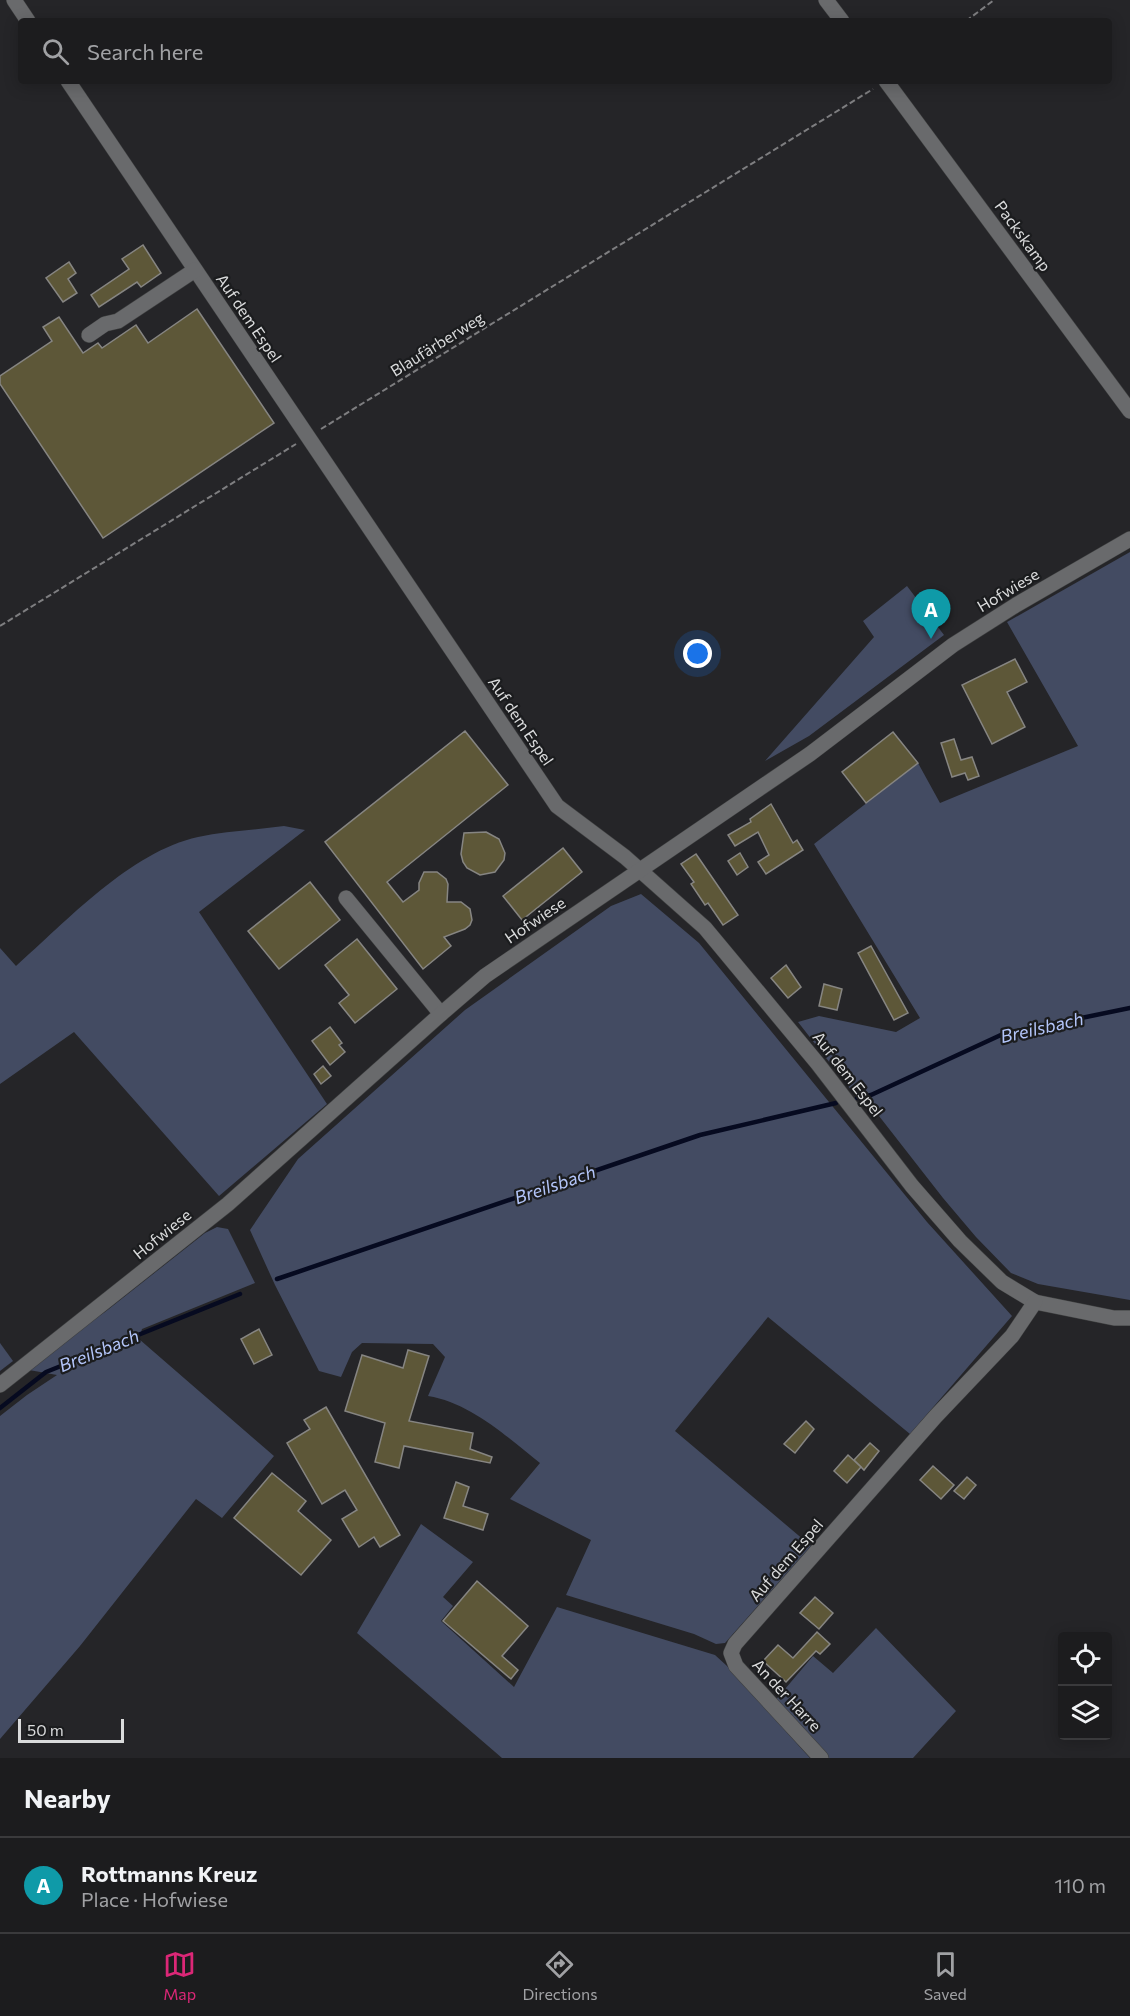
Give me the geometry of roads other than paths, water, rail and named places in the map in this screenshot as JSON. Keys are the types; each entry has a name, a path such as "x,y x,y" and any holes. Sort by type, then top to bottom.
{"street":[{"path":"14,0 26,18"},
{"path":"826,0 840,18"},
{"name":"Auf dem Espel","path":"70,84 557,806 640,871 705,928 818,1064 912,1186 960,1241 1002,1282 1035,1302 1130,1318"},
{"name":"Packskamp","path":"884,84 1130,411"},
{"path":"89,335 105,324 118,321 195,270"},
{"name":"Hofwiese","path":"0,1385 228,1204 441,1014 495,970 810,754 953,645 1016,605 1130,539"},
{"path":"346,898 441,1014"},
{"name":"Auf dem Espel","path":"731,1653 735,1644 936,1416 1012,1336 1035,1302"},
{"name":"An der Harre","path":"731,1653 736,1666 821,1758"}],"waterway":[{"name":"Breilsbach","path":"857,1098 871,1095 1003,1034 1130,1008"},
{"name":"Breilsbach","path":"277,1279 700,1135 836,1103"},
{"name":"Breilsbach","path":"0,1408 46,1372 240,1294"}],"place":[{"name":"Rottmanns Kreuz","path":"931,639"}]}
